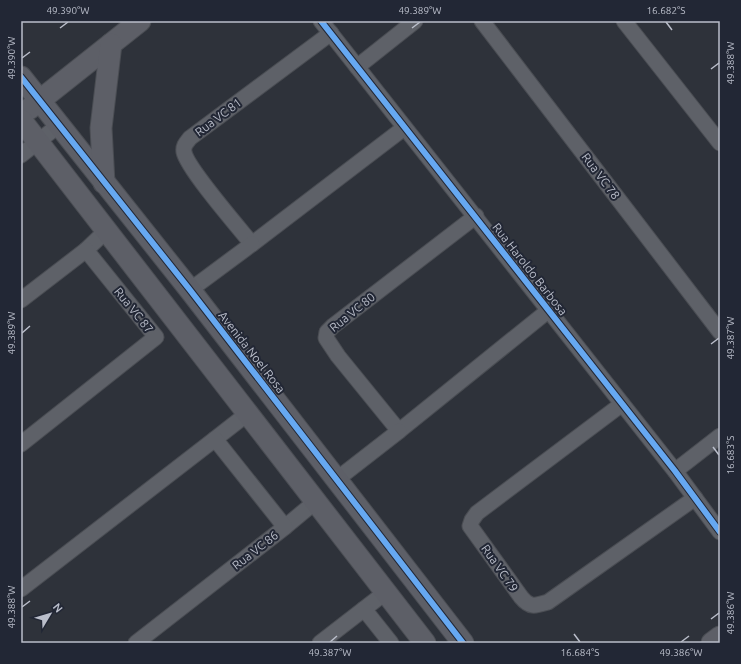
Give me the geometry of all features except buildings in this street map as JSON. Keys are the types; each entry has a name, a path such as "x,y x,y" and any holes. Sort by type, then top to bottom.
{"street":[{"path":"21,115 140,21"},
{"name":"Rua Haroldo Barbosa","path":"321,21 404,128 476,216 675,471 720,532"},
{"path":"357,67 415,21"},
{"name":"Rua VC 78","path":"482,21 720,332"},
{"path":"624,21 720,143"},
{"name":"Rua VC 81","path":"252,244 194,170 184,152 184,145 190,138 331,33"},
{"path":"104,183 101,128 111,44"},
{"name":"Avenida Noel Rosa","path":"21,77 190,290 463,643"},
{"path":"21,120 425,643"},
{"path":"21,155 59,125"},
{"path":"190,290 404,128"},
{"name":"Rua VC 80","path":"399,431 338,356 326,338 327,332 476,216"},
{"path":"21,300 86,250 107,230"},
{"name":"Rua VC 87","path":"21,444 156,337 86,250"},
{"path":"336,480 549,310"},
{"path":"156,337 176,320"},
{"name":"Rua VC 79","path":"622,404 477,513 472,520 470,526 521,597 527,604 533,607 548,602 695,498"},
{"path":"21,589 247,414"},
{"path":"675,471 720,436"},
{"name":"Rua VC 86","path":"136,643 285,527 215,439"},
{"path":"285,527 315,502"},
{"path":"320,643 386,592"},
{"path":"364,609 391,643"},
{"path":"712,643 720,637"}],"cycle path":[{"path":"321,21 675,471 720,532"},
{"path":"21,77 190,290 463,643"}]}
